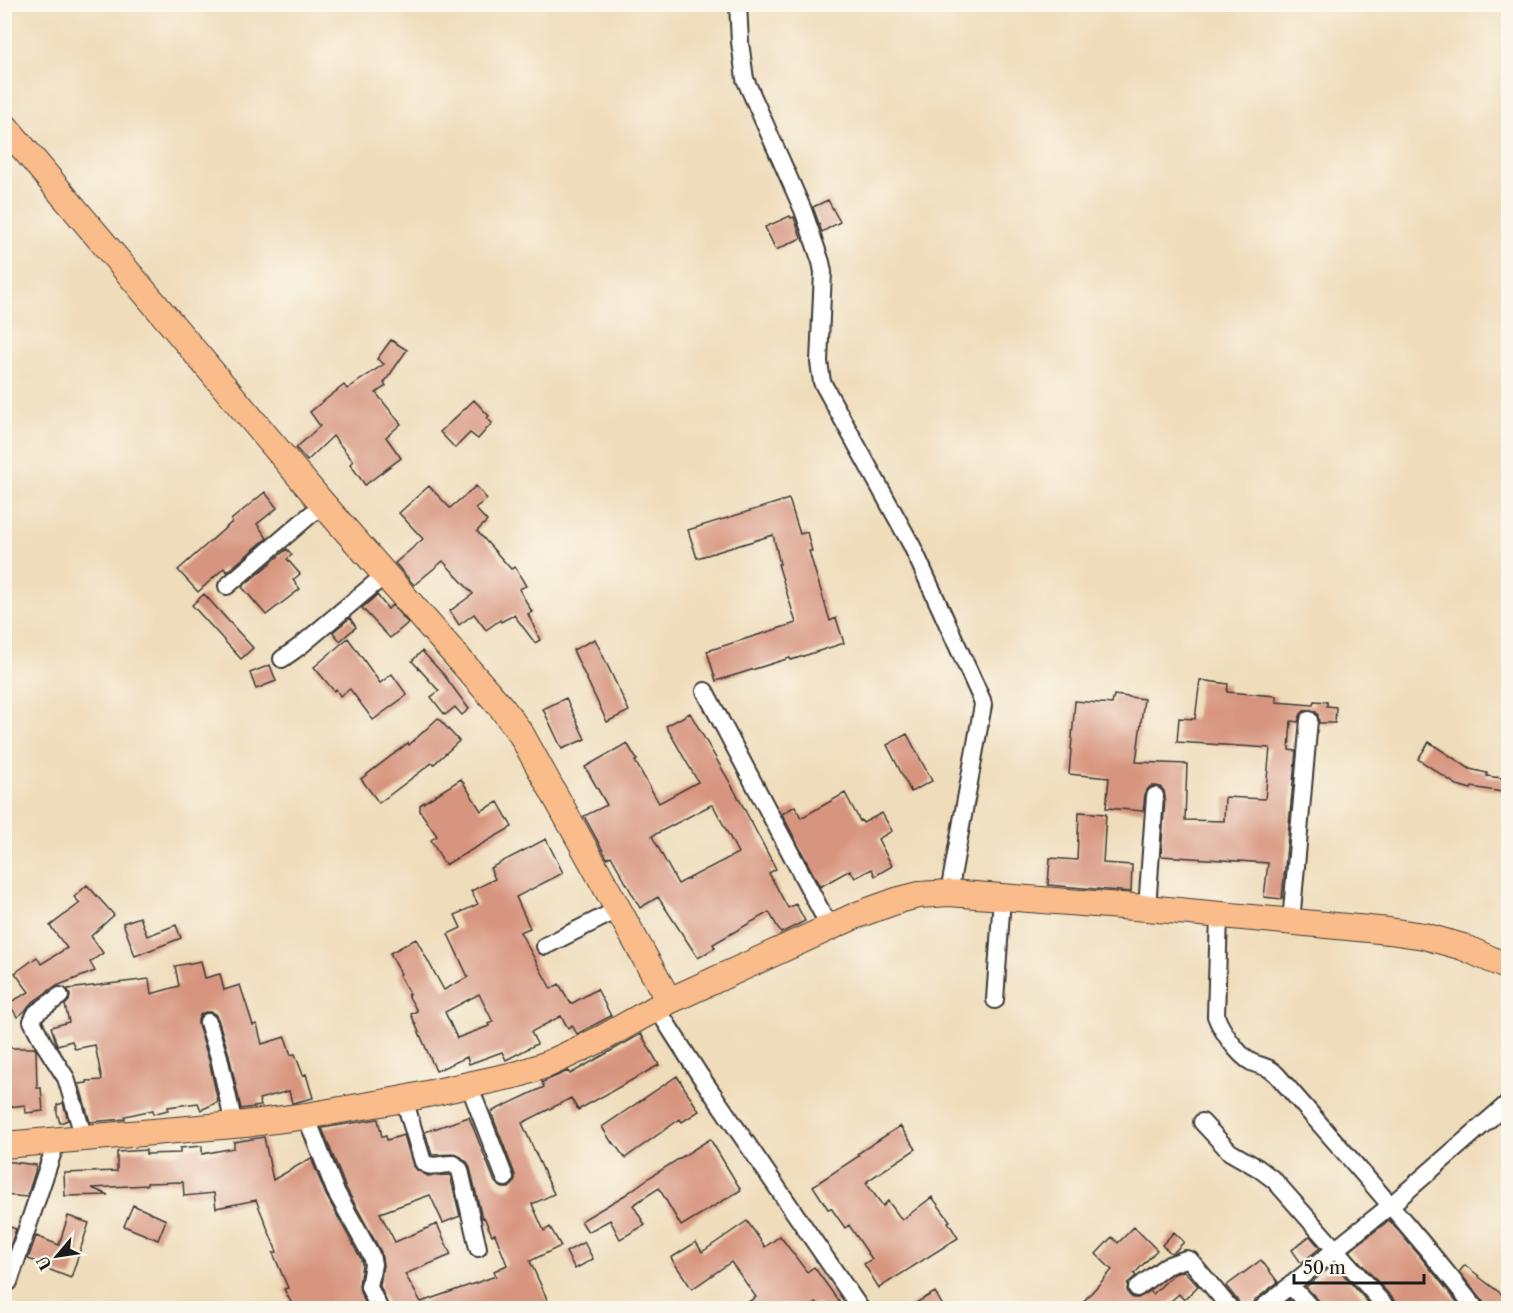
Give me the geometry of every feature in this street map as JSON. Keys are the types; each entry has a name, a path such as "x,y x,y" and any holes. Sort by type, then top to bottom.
{"main road":[{"path":"4,125 323,504 511,719 619,909 663,1004"},
{"path":"4,1145 234,1125 306,1116 404,1100 519,1074 548,1064 601,1039 663,1004 829,927 899,900 920,895 949,893 1147,908 1389,931 1424,936 1463,947 1509,967"}],"street":[{"path":"738,4 744,79 803,210 821,262 819,362 822,382 912,546 982,700 983,705 949,893"},
{"path":"227,586 323,504"},
{"path":"282,660 386,574"},
{"path":"705,692 829,927"},
{"path":"1291,922 1309,720"},
{"path":"1147,908 1155,796"},
{"path":"995,1000 1002,897"},
{"path":"545,946 619,909"},
{"path":"1219,916 1216,1016 1221,1028 1244,1057 1271,1068 1390,1205 1475,1308"},
{"path":"60,996 36,1013 32,1021 66,1078 84,1138"},
{"path":"663,1004 699,1074 860,1308"},
{"path":"208,1022 219,1057 234,1125"},
{"path":"469,1085 505,1178"},
{"path":"404,1100 423,1162 430,1166 454,1164 460,1170 477,1248"},
{"path":"1262,1308 1390,1205 1509,1103"},
{"path":"306,1116 335,1190 371,1255 373,1264 369,1287 379,1308"},
{"path":"1202,1122 1230,1152 1274,1180 1387,1308"},
{"path":"9,1282 57,1140"},
{"path":"1137,1288 1166,1266 1186,1259 1190,1260 1230,1308"},
{"path":"1290,1285 1311,1308"}],"building":[{"path":"828,200 840,222 822,232 813,207"},
{"path":"790,216 794,217 801,238 776,250 765,227"},
{"path":"391,340 407,350 384,383 386,386 376,393 401,424 386,437 401,458 365,485 350,464 353,461 333,436 307,461 296,448 320,426 310,412 344,385 347,389 384,364 377,359"},
{"path":"474,400 489,416 487,418 492,423 478,439 470,433 455,448 440,432"},
{"path":"429,486 450,508 476,486 487,499 475,508 487,521 477,531 511,569 515,567 526,586 519,589 532,612 528,614 540,640 535,643 514,615 501,622 500,620 486,630 474,614 459,625 450,611 473,594 443,561 414,585 395,563 423,539 399,513"},
{"path":"265,492 277,508 257,524 267,538 227,572 224,568 198,592 178,570 232,522 231,520"},
{"path":"789,499 800,534 807,532 812,551 809,551 830,621 836,618 844,643 716,681 707,651 796,623 778,564 780,564 773,535 697,558 688,530"},
{"path":"287,549 292,555 287,559 300,574 293,580 300,589 266,615 242,587"},
{"path":"204,594 253,648 241,659 192,605"},
{"path":"377,595 388,609 392,605 408,623 390,638 362,608"},
{"path":"350,618 356,627 340,641 333,632"},
{"path":"348,638 380,683 392,674 407,695 373,720 350,689 340,696 314,667"},
{"path":"595,639 629,711 607,722 573,650"},
{"path":"422,651 444,675 469,709 462,715 455,707 445,715 431,697 439,691 412,661"},
{"path":"270,665 276,681 256,689 250,673"},
{"path":"1200,680 1228,684 1227,692 1276,696 1276,702 1313,705 1314,701 1327,702 1327,706 1336,707 1335,723 1319,723 1315,711 1309,710 1301,714 1298,722 1291,721 1289,750 1296,751 1282,899 1264,897 1268,863 1161,856 1165,797 1160,787 1151,786 1147,790 1143,811 1106,808 1109,778 1069,774 1075,701 1112,704 1114,695 1144,699 1136,762 1187,764 1185,820 1224,821 1225,797 1265,799 1270,748 1177,742 1179,718 1195,719"},
{"path":"566,698 585,739 562,749 543,709"},
{"path":"690,713 776,869 769,873 788,908 796,904 805,921 781,933 769,912 713,944 715,948 698,958 658,897 640,908 611,856 607,858 584,816 607,805 585,767 627,743 659,803 698,782 666,726","holes":["713,805 738,853 678,884 652,836"]},
{"path":"438,718 459,741 434,764 432,763 379,803 361,779 408,743 409,745"},
{"path":"907,734 932,781 911,792 887,745"},
{"path":"1429,742 1470,769 1487,773 1487,776 1509,779 1509,793 1472,787 1471,789 1457,785 1418,759"},
{"path":"461,779 481,811 498,802 512,827 445,865 431,840 437,836 420,811 420,805"},
{"path":"845,793 863,823 882,813 892,831 878,839 892,866 875,876 872,869 855,878 850,870 820,887 782,814 795,806 801,818"},
{"path":"1079,812 1106,814 1103,863 1132,865 1131,892 1048,885 1050,858 1077,860"},
{"path":"546,839 563,873 516,897 530,928 520,932 551,989 559,984 571,1004 597,989 611,1016 577,1034 572,1025 568,1028 561,1016 531,1032 537,1044 506,1060 502,1052 469,1064 467,1057 436,1071 411,1014 417,1011 390,953 416,939 444,990 468,977 448,934 461,928 455,915 478,904 471,891 495,879 490,868","holes":["479,994 493,1022 488,1024 489,1026 457,1038 445,1012"]},
{"path":"87,885 114,915 91,936 103,953 90,962 95,971 54,987 30,1004 17,1017 9,1003 29,992 15,973 37,957 41,964 67,948 50,926 80,903 74,897"},
{"path":"140,917 147,936 176,925 181,938 135,956 123,923"},
{"path":"201,961 205,978 220,974 224,990 240,985 253,1025 257,1024 262,1044 285,1037 291,1055 295,1054 303,1075 306,1074 313,1098 292,1103 289,1091 259,1099 261,1106 241,1109 218,1019 215,1014 205,1012 200,1015 198,1025 209,1060 218,1102 201,1110 198,1103 168,1107 168,1110 153,1114 153,1110 125,1116 125,1119 90,1122 79,1084 102,1080 95,1045 75,1049 72,1041 57,1045 51,1027 69,1022 65,1005 70,996 68,989 149,979 151,994 179,986 175,966"},
{"path":"641,1034 659,1065 578,1110 571,1098 522,1123 554,1194 532,1204 544,1231 550,1227 561,1246 530,1261 551,1308 389,1308 380,1286 383,1265 381,1252 345,1186 322,1128 378,1119 382,1137 386,1136 387,1140 404,1135 413,1165 417,1170 428,1176 450,1175 460,1216 443,1223 430,1195 380,1213 395,1242 437,1224 451,1255 405,1274 421,1302 496,1276 494,1271 507,1265 495,1234 492,1235 484,1217 482,1218 468,1163 455,1154 432,1155 425,1132 469,1117 495,1182 503,1188 509,1188 513,1184 515,1175 491,1112 544,1087 542,1082 568,1071 570,1074"},
{"path":"4,1048 34,1048 36,1050 37,1088 41,1088 43,1111 26,1113 25,1105 9,1107 4,1073"},
{"path":"677,1076 699,1111 682,1122 680,1119 625,1158 602,1127"},
{"path":"63,1103 68,1120 60,1123 57,1105"},
{"path":"900,1126 916,1149 866,1183 883,1206 888,1201 902,1220 932,1197 950,1221 948,1222 958,1238 879,1288 864,1264 872,1259 849,1225 845,1228 831,1208 828,1209 813,1186"},
{"path":"264,1137 273,1180 311,1158 326,1195 361,1259 359,1286 368,1308 294,1308 284,1289 288,1288 273,1253 277,1252 256,1200 216,1208 214,1193 184,1196 183,1182 92,1188 108,1195 65,1196 64,1173 117,1171 117,1152 146,1150 146,1154 180,1153 180,1148 202,1146 202,1154 234,1148 234,1142"},
{"path":"710,1139 741,1190 681,1226 659,1188 633,1205 645,1225 620,1239 610,1220 588,1232 581,1221"},
{"path":"4,1161 36,1165 27,1197 4,1195"},
{"path":"133,1205 166,1220 158,1240 124,1226"},
{"path":"68,1216 89,1223 71,1278 28,1259 36,1236 59,1245"},
{"path":"1389,1220 1462,1308 1397,1308 1395,1301 1350,1251"},
{"path":"747,1221 765,1247 780,1236 807,1272 814,1267 840,1303 832,1308 822,1308 817,1303 809,1308 739,1308 756,1297 731,1262 692,1289 671,1258 696,1242 702,1252"},
{"path":"4,1225 16,1229 8,1252 4,1250"},
{"path":"1134,1227 1157,1250 1128,1283 1129,1295 1138,1298 1150,1291 1153,1294 1174,1274 1184,1271 1198,1286 1184,1300 1179,1294 1165,1308 1091,1308 1083,1302 1112,1270 1096,1254 1112,1237 1118,1243"},
{"path":"1174,1232 1184,1242 1171,1253 1162,1245"},
{"path":"1310,1236 1320,1248 1301,1263 1292,1250"},
{"path":"584,1242 593,1259 575,1269 566,1252"},
{"path":"1261,1260 1278,1282 1255,1300 1252,1308 1240,1308 1238,1301 1226,1286"},
{"path":"1334,1264 1373,1308 1321,1308 1319,1301 1306,1287"},
{"path":"1465,1265 1508,1299 1501,1308 1485,1308 1483,1301 1459,1272"},
{"path":"935,1292 944,1308 907,1308"},
{"path":"1289,1300 1297,1308 1278,1308"}]}
